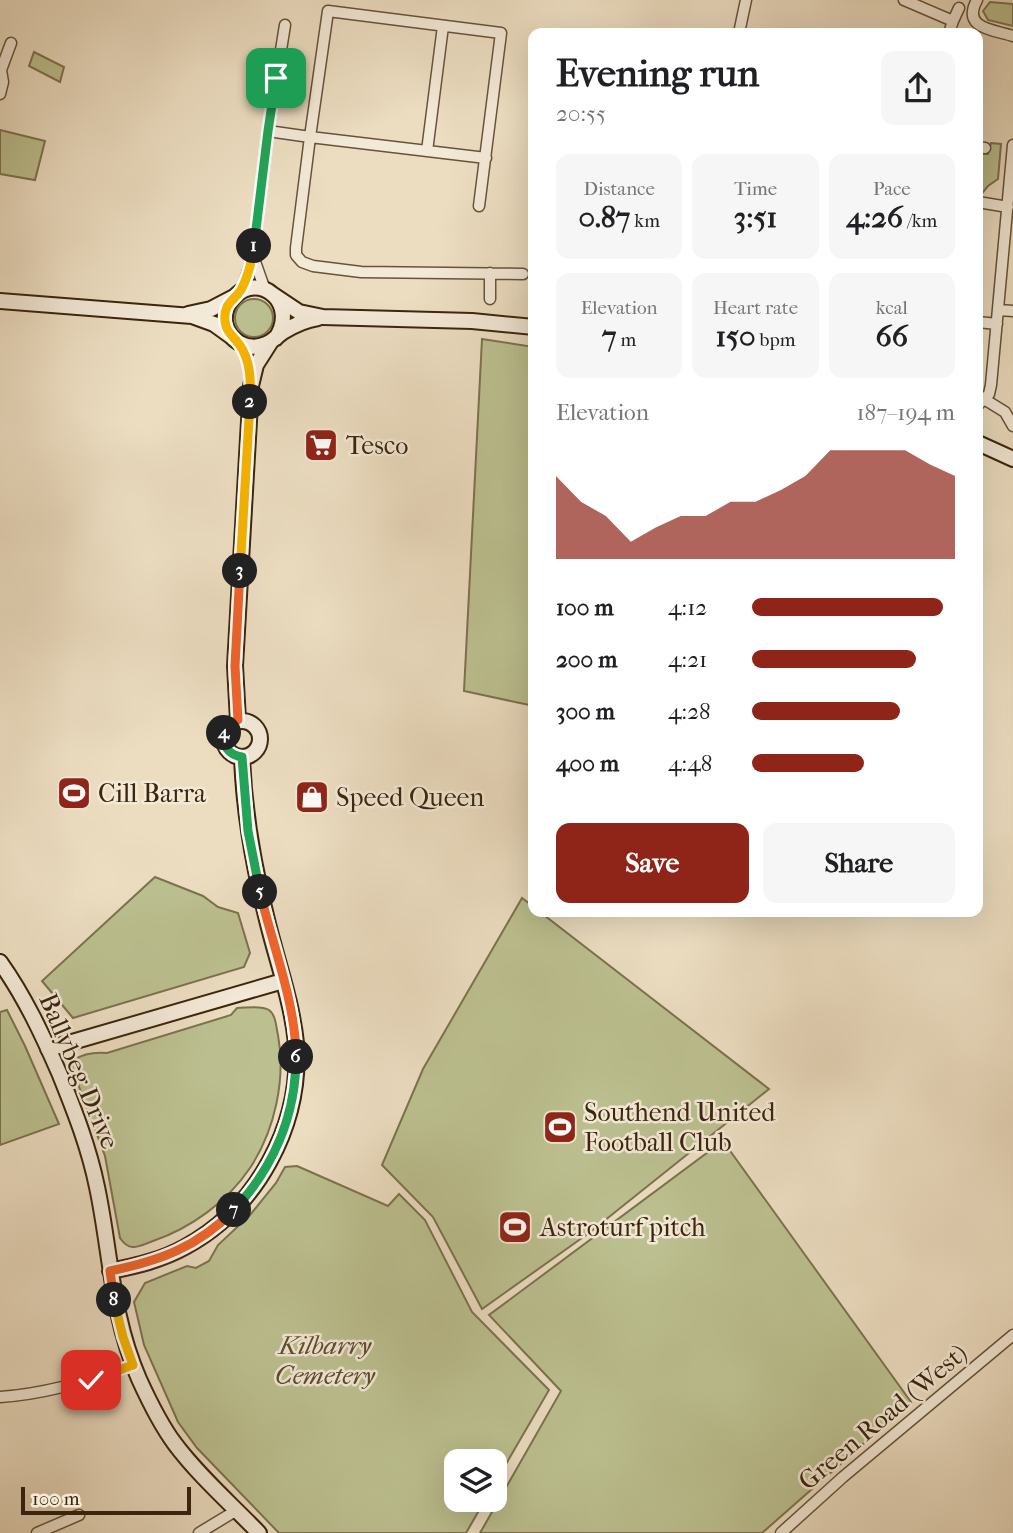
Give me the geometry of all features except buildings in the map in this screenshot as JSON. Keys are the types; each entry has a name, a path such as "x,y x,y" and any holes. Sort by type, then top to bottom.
{"street":[{"path":"740,28 746,0"},
{"path":"904,0 953,22"},
{"path":"977,0 973,12 979,26 1013,37"},
{"path":"951,28 959,8"},
{"path":"480,206 501,33 328,12 296,248 299,259 306,265 361,272 523,274"},
{"path":"251,386 246,359 225,321 229,304 237,294 253,256 268,131 285,25"},
{"path":"427,151 443,26"},
{"path":"0,94 3,82 1,68 11,43"},
{"path":"268,131 486,158"},
{"path":"983,400 989,394 991,385 1013,145"},
{"path":"983,203 1008,206"},
{"path":"238,720 235,652 251,386 256,365 281,329 284,320 279,301 268,292 253,256"},
{"path":"489,299 490,273"},
{"path":"183,315 211,309 248,289 268,292 299,312 323,317 472,321 528,326"},
{"path":"0,301 200,318 214,324 235,340 254,347 273,340 300,323 323,317"},
{"path":"999,310 1013,311"},
{"path":"983,323 997,324"},
{"path":"983,403 1005,412 1013,426"},
{"path":"983,445 1013,459"},
{"path":"238,720 250,722 260,736 256,751 242,757 226,748 223,737 228,726 238,720"},
{"path":"110,1271 161,1258 193,1243 227,1217 264,1172 289,1117 294,1089 295,1034 252,855 244,801 242,757"},
{"name":"Ballybeg Drive","path":"0,962 48,1049 88,1149 100,1200 119,1323 133,1365 155,1412 174,1442 191,1464 259,1533"},
{"path":"48,1049 283,981"},
{"name":"Green Road (West)","path":"781,1533 843,1477 1013,1335"},
{"path":"0,1397 65,1387 133,1365"},
{"path":"199,1533 237,1510"},
{"path":"37,1533 79,1515"}],"green space":[{"path":"990,2 1013,4 1013,26 988,20 983,11"},
{"path":"34,52 64,67 60,82 29,66"},
{"path":"0,130 45,141 35,180 0,174"},
{"path":"991,143 1001,144 998,179 983,192 983,154 988,154"},
{"path":"254,299 267,305 273,318 267,331 254,337 241,331 235,318 241,305"},
{"path":"482,339 528,346 528,705 464,691"},
{"path":"155,877 203,896 218,907 238,913 250,953 244,967 73,1018 42,981"},
{"name":"Southend United Football Club","path":"522,898 528,902 528,917 546,917 769,1089 589,1233 482,1309 433,1217 382,1165 423,1069"},
{"path":"258,1007 271,1012 280,1052 281,1069 276,1104 259,1153 241,1180 207,1212 167,1236 139,1246 127,1246 120,1238 105,1156 72,1068 74,1060 90,1053 107,1053 231,1015 237,1008"},
{"path":"7,1010 59,1124 0,1145 0,1012"},
{"path":"723,1141 911,1402 762,1533 480,1533 492,1512 507,1512 507,1486 561,1391 489,1315"},
{"name":"Kilbarry Cemetery","path":"297,1166 388,1206 399,1194 425,1220 472,1312 549,1390 507,1462 507,1449 444,1449 444,1512 478,1512 466,1533 279,1533 197,1448 178,1422 144,1345 134,1302 145,1283 187,1266 196,1268 209,1261 218,1245 250,1215 276,1183 285,1167"}],"place":[{"name":"Tesco","path":"321,445"},
{"name":"Cill Barra","path":"74,793"},
{"name":"Speed Queen","path":"312,797"},
{"name":"Southend United Football Club","path":"560,1127"},
{"name":"Astroturf pitch","path":"515,1227"}],"route":[{"path":"91,1380 133,1365 119,1323 110,1271 173,1253 193,1243 227,1217 254,1187 271,1160 289,1117 294,1089 295,1034 254,863 244,801 242,757 230,753 223,737 228,726 238,720 235,666 251,386 246,359 225,321 229,304 241,292 253,256 276,78"}]}
